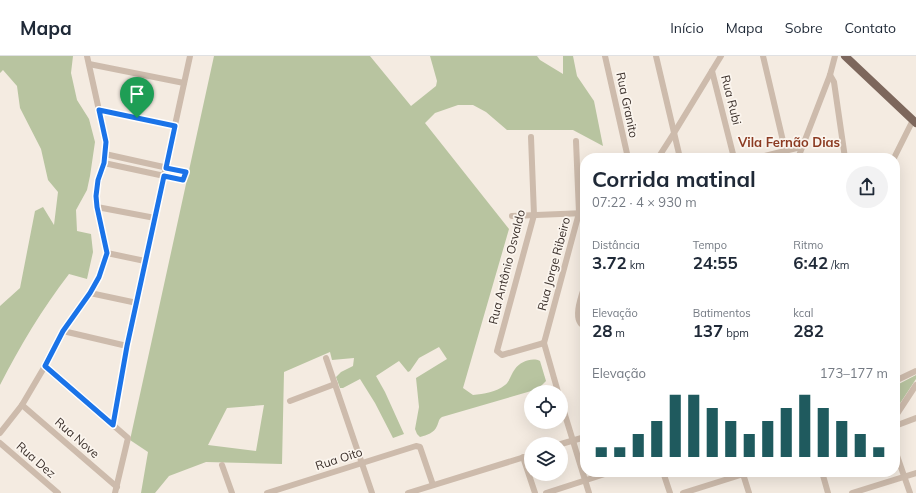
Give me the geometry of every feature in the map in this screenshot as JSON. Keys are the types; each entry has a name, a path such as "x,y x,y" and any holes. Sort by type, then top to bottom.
{"main road":[{"path":"846,56 914,122"}],"street":[{"path":"0,433 22,405 45,366 63,331 90,293 99,277 107,253 96,196 98,180 104,163 106,142 87,56"},
{"path":"113,425 127,346 190,56"},
{"name":"Rua Granito","path":"605,56 627,153"},
{"path":"656,56 679,153"},
{"path":"661,153 721,56"},
{"path":"763,56 785,151"},
{"path":"799,153 830,75 835,56"},
{"path":"88,64 184,84"},
{"name":"Rua Rubi","path":"712,71 733,153"},
{"path":"830,75 834,82 844,153"},
{"path":"99,110 175,126"},
{"path":"897,153 914,122"},
{"name":"Rua Antônio Osvaldo","path":"531,137 534,215 497,351 502,355 544,343"},
{"name":"Rua Jorge Ribeiro","path":"576,141 580,189"},
{"path":"777,153 801,147"},
{"path":"104,163 183,180 186,172 105,154"},
{"path":"97,207 155,218"},
{"path":"512,216 580,213"},
{"name":"Rua Jorge Ribeiro","path":"544,343 580,220"},
{"path":"107,253 146,260"},
{"path":"90,293 137,303"},
{"path":"580,305 578,313 580,323"},
{"path":"63,331 127,346"},
{"path":"544,343 556,385"},
{"path":"326,358 372,493"},
{"path":"45,366 128,438 116,490"},
{"path":"900,379 916,371"},
{"path":"290,401 335,384"},
{"path":"900,409 916,385"},
{"name":"Rua Nove","path":"22,405 116,490"},
{"path":"900,424 916,418"},
{"path":"568,427 580,465"},
{"path":"568,442 580,439"},
{"name":"Rua Dez","path":"0,443 58,493"},
{"name":"Rua Oito","path":"267,493 416,446 420,447 433,485"},
{"path":"408,493 523,457 535,493"},
{"path":"222,465 232,493"},
{"path":"900,465 910,493"},
{"path":"852,493 916,473"},
{"path":"584,477 589,493"},
{"path":"546,493 595,477"},
{"path":"665,477 670,493"},
{"path":"683,493 734,477"},
{"path":"744,477 749,493"},
{"path":"823,477 828,493"}],"green space":[{"path":"0,56 73,56 71,73 77,100 89,119 95,142 87,190 76,210 77,231 91,234 93,252 87,279 69,274 32,328 0,385 0,306 20,288 35,211 43,207 54,225 58,192 48,180 41,149 20,108 17,86 3,70 0,73"},
{"path":"214,56 370,56 411,106 436,86 437,81 430,56 537,56 540,60 563,74 563,56 573,56 577,76 594,101 603,146 573,130 507,130 486,112 473,105 458,105 435,113 425,123 509,229 463,388 473,395 494,391 507,383 517,366 526,361 533,360 540,361 546,381 542,385 524,385 524,393 442,417 432,432 420,437 415,429 419,407 416,378 447,359 439,347 419,358 408,372 399,361 376,376 404,434 393,438 375,403 360,379 343,388 340,388 336,377 341,372 353,366 354,358 332,360 330,352 284,372 282,464 206,462 169,476 155,493 141,493 148,452 130,440","holes":["264,405 256,451 208,445 227,408"]},
{"path":"916,375 916,379 900,403 900,383"}],"district":[{"name":"Vila Fernão Dias","path":"789,142"}],"route":[{"path":"99,110 137,118 175,126 166,168 186,172 183,180 164,176 127,346 113,425 45,366 63,331 90,293 99,277 107,253 96,196 98,180 104,163 106,142 99,110"}]}
